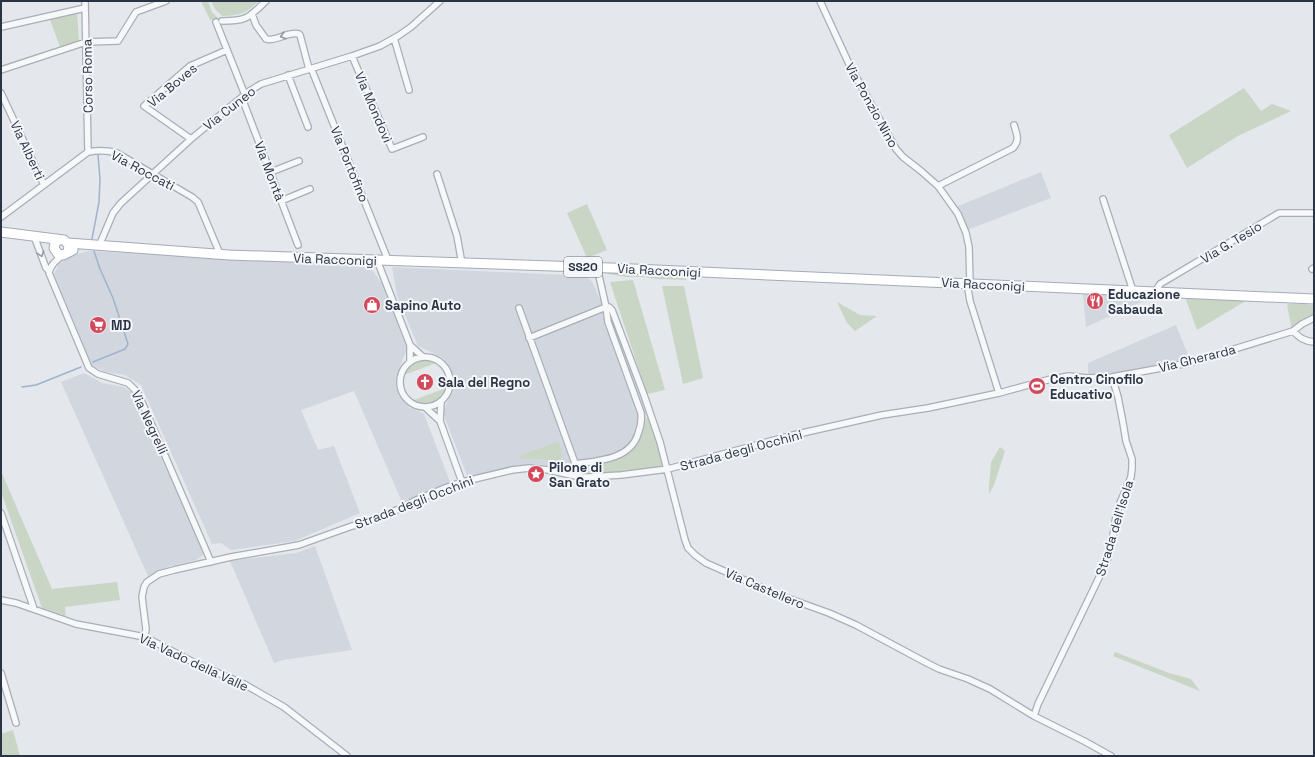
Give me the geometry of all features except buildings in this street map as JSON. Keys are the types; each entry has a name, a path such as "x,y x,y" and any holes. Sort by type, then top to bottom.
{"main road":[{"name":"Via Racconigi","path":"1,232 37,236 64,248 89,244 99,246 220,254 598,268 1314,299"},
{"path":"37,236 50,243 54,250"},
{"path":"54,250 55,243 64,248"}],"street":[{"name":"Corso Roma","path":"85,1 88,152"},
{"path":"1,70 86,42 118,41 136,12 166,1"},
{"path":"222,20 240,20 245,18 252,14 266,1"},
{"name":"Via Cuneo","path":"99,246 113,213 121,203 191,139 243,96 261,84 380,46 411,27 440,1"},
{"name":"Via Ponzio Nino","path":"820,1 850,66 892,143 900,154 938,186 958,214 966,231 969,247 968,284"},
{"path":"1,27 86,8"},
{"name":"Via Portofino","path":"252,14 256,25 266,39 270,40 292,33 300,36 310,69 388,260"},
{"name":"Via Montà","path":"216,22 298,245"},
{"path":"394,38 409,90"},
{"name":"Via Boves","path":"191,139 144,106 190,66 227,50"},
{"name":"Via Mondovì","path":"352,56 392,149 423,137"},
{"path":"288,75 308,127"},
{"name":"Via Alberti","path":"1,94 44,185"},
{"path":"938,186 1013,148 1017,144 1014,125"},
{"name":"Via Roccati","path":"88,152 102,150 117,153 192,197 198,202 220,254"},
{"path":"1,217 88,152"},
{"path":"270,172 299,161"},
{"path":"437,174 457,236 462,264"},
{"path":"281,201 310,189"},
{"path":"1103,199 1133,291"},
{"name":"Via G. Tesio","path":"1155,292 1160,284 1279,213 1314,213"},
{"name":"Via Negrelli","path":"37,236 46,268 49,271 89,368 98,374 128,383 140,397 211,562"},
{"path":"49,271 64,248"},
{"path":"53,264 54,250"},
{"path":"377,260 410,345 410,362"},
{"name":"Via Castellero","path":"598,268 606,307 612,310 615,317 649,408 668,470 685,540 688,548 695,555 720,570 776,594 829,613 939,669 968,679 990,689 1034,716 1111,756"},
{"path":"968,284 970,301 999,393"},
{"path":"529,338 606,307 608,322 642,419 637,438 632,445 621,454 602,460 575,464"},
{"path":"518,308 580,477"},
{"name":"Via Gherarda","path":"999,393 1047,380 1069,376 1087,378 1112,377 1189,363 1293,331 1302,324 1314,318"},
{"path":"1293,331 1299,338 1305,341 1314,342"},
{"path":"410,345 423,357"},
{"path":"423,357 431,357 439,360 449,373 451,381 450,389 441,402 426,408 412,404 403,394 400,387 400,380 405,366 410,362 423,357"},
{"name":"Strada dell'Isola","path":"1034,716 1038,704 1107,561 1116,516 1131,478 1132,459 1126,441 1124,423 1112,377"},
{"name":"Strada degli Occhini","path":"145,637 146,628 142,597 144,587 147,582 159,574 211,562 299,546 352,526 362,524 462,482 528,468 549,470 580,477 621,475 668,470 789,436 882,415 928,408 999,393"},
{"path":"441,402 440,421 462,482"},
{"path":"426,408 440,421"},
{"path":"1,513 34,610"},
{"name":"Via Vado della Valle","path":"1,600 16,603 76,624 145,637 197,664 244,684 284,707 347,756"},
{"path":"1,673 16,723"}],"shaded area":[{"path":"1041,172 1051,198 967,230 956,207"},
{"path":"88,251 362,264 373,271 383,285 407,349 397,374 396,386 400,397 409,407 424,414 450,482 402,502 354,391 301,410 318,450 334,446 360,513 295,541 231,550 221,543 212,544 141,385 125,375 105,372 92,365 54,274 59,264 70,256"},
{"path":"392,267 587,276 593,283 601,302 611,313 646,413 642,435 636,447 620,458 603,464 551,466 535,464 513,467 468,478 443,413 454,389 451,368 443,358 418,346 397,296"},
{"path":"1083,294 1093,294 1152,297 1086,327"},
{"path":"1176,325 1190,360 1112,374 1088,374 1088,363"},
{"path":"84,373 102,383 124,387 132,393 203,550 203,555 196,560 171,566 148,576 61,382"},
{"path":"315,546 352,650 283,660 274,663 230,561 296,553"}],"green space":[{"path":"201,1 208,1 212,12 218,18 210,20"},
{"path":"211,1 259,1 250,9 242,13 222,16 215,9"},
{"path":"77,12 79,41 60,47 49,17"},
{"path":"1244,88 1261,111 1272,104 1291,111 1238,136 1187,168 1169,135"},
{"path":"587,204 607,250 587,258 567,213"},
{"path":"606,272 687,276 686,280 655,279 645,277 626,277 608,274"},
{"path":"633,280 665,390 647,394 610,282"},
{"path":"662,286 684,286 703,378 683,384"},
{"path":"1187,296 1245,300 1197,330 1186,300"},
{"path":"837,302 860,315 877,316 855,331 847,323"},
{"path":"1306,304 1314,306 1314,315 1300,322 1292,330 1287,305"},
{"path":"419,359 426,359 436,363 404,375 410,365"},
{"path":"446,388 436,400 432,402 424,403 414,400"},
{"path":"649,417 664,464 660,467 592,475 582,474 579,466 614,460 631,450 638,442 643,432 646,418"},
{"path":"557,442 559,443 562,457 557,461 521,459 519,456"},
{"path":"1000,447 1005,451 994,485 989,494 991,462"},
{"path":"1,471 52,589 117,582 120,600 65,607 66,616 42,608 1,492"},
{"path":"1115,652 1169,673 1191,679 1200,691 1113,656"},
{"path":"13,730 20,756 1,756 1,734"}],"waterway":[{"path":"92,239 99,202 100,179 98,155"},
{"path":"93,362 125,349 128,344 113,298 94,251"},
{"path":"22,387 36,385 81,367"}],"place":[{"name":"Educazione Sabauda","path":"1095,301"},
{"name":"Sapino Auto","path":"372,305"},
{"name":"MD","path":"98,325"},
{"name":"Sala del Regno","path":"425,382"},
{"name":"Centro Cinofilo Educativo","path":"1037,386"},
{"name":"Pilone di San Grato","path":"536,474"}]}
